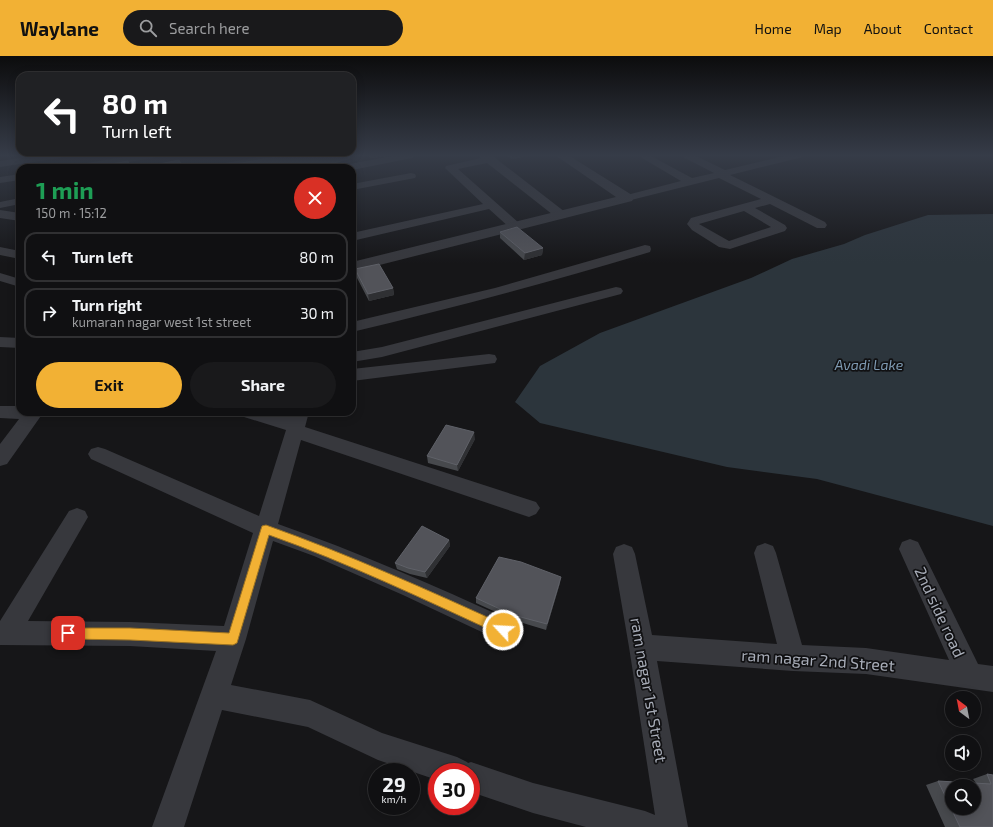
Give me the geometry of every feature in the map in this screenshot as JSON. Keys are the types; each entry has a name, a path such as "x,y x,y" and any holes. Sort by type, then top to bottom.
{"street":[{"path":"476,191 515,226"},
{"path":"530,191 561,215"},
{"path":"616,191 627,198"},
{"path":"356,266 655,191"},
{"path":"754,191 821,225"},
{"path":"745,207 781,228 730,245 719,241 693,224 695,221 745,207 771,200"},
{"path":"0,205 16,203"},
{"path":"356,236 492,205"},
{"path":"0,214 16,216"},
{"path":"356,326 419,312 566,273 646,249"},
{"path":"0,251 16,254"},
{"path":"0,277 16,282"},
{"path":"356,355 382,352 616,291"},
{"path":"0,342 16,343"},
{"path":"356,374 489,359"},
{"path":"0,412 16,412"},
{"path":"0,460 31,416"},
{"path":"267,416 297,423 529,508"},
{"path":"168,827 233,639 297,423"},
{"path":"98,454 266,529 336,555 411,587 503,630"},
{"path":"3,633 77,517"},
{"name":"2nd side road","path":"910,549 982,677"},
{"path":"765,553 793,658"},
{"name":"ram nagar 1st Street","path":"624,554 642,647 672,827"},
{"path":"3,633 130,634 233,639"},
{"name":"ram nagar 2nd Street","path":"642,647 793,658 866,661 982,677"},
{"path":"214,695 310,714 378,746 430,763"},
{"path":"480,780 533,798 645,827"}],"water":[{"name":"Avadi Lake","path":"993,214 993,526 817,479 727,467 540,423 515,402 540,366 600,333 751,278 792,259 844,244 865,235 928,215"}],"building":[{"path":"517,227 543,248 525,253 500,232"},
{"path":"379,264 393,288 368,294 356,269"},
{"path":"446,425 474,432 457,465 427,456"},
{"path":"422,526 449,540 425,572 395,563"},
{"path":"499,557 521,562 561,577 547,624 513,615 476,598"},
{"path":"987,774 993,775 993,827 960,827 954,815 981,815 981,783 991,784"},
{"path":"938,781 945,781 945,796"}],"route":[{"path":"68,633 130,634 233,639 266,529 322,549 411,587 503,630"}]}
